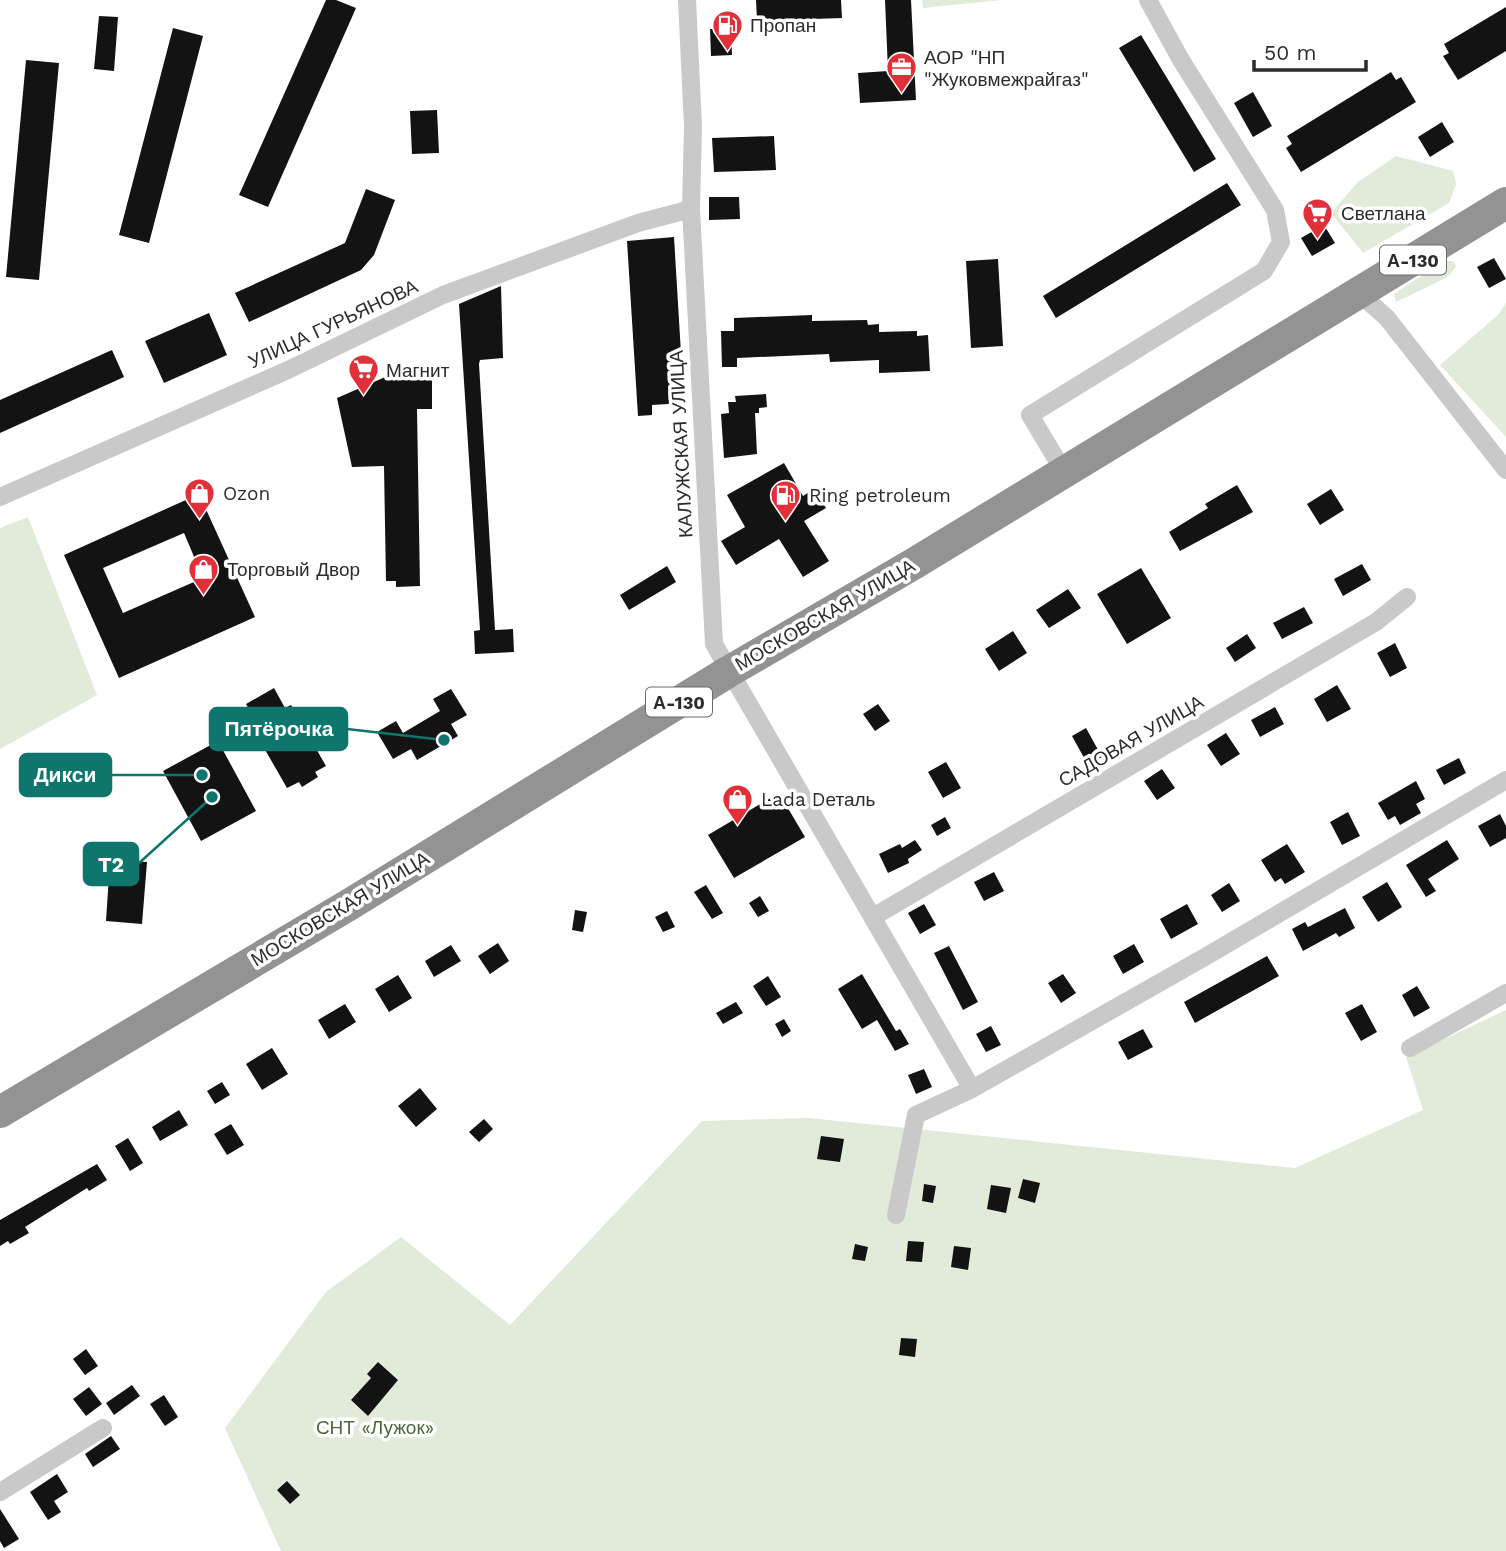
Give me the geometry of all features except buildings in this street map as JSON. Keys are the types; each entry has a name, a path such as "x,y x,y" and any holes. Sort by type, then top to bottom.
{"highway":[{"name":"МОСКОВСКАЯ УЛИЦА","path":"0,1112 1506,203"}],"street":[{"name":"КАЛУЖСКАЯ УЛИЦА","path":"687,0 693,126 691,209 713,644 972,1089"},
{"path":"1064,472 1030,415 1264,271 1281,242 1275,210 1181,61 1148,0"},
{"name":"УЛИЦА ГУРЬЯНОВА","path":"0,497 289,370 443,295 638,223 691,209"},
{"path":"1359,293 1387,318 1506,470"},
{"name":"САДОВАЯ УЛИЦА","path":"873,916 1364,629 1407,597"},
{"path":"896,1215 916,1115 972,1089 1205,957 1506,780"},
{"path":"1410,1048 1506,993"},
{"path":"0,1492 103,1428"}],"green space":[{"path":"922,0 1001,0 923,8"},
{"path":"1396,156 1453,171 1456,184 1449,203 1363,253 1331,213 1358,182"},
{"path":"1444,261 1453,261 1456,266 1448,277 1396,302 1394,294"},
{"path":"1506,303 1506,437 1440,365 1498,315"},
{"path":"28,517 97,695 0,749 0,528"},
{"name":"СНТ «Лужок»","path":"1506,1010 1506,1551 281,1551 225,1428 326,1292 401,1237 510,1325 702,1121 809,1118 1295,1168 1423,1110 1406,1057"}],"place":[{"name":"Пропан","path":"727,52"},
{"name":"АОР \"НП \"Жуковмежрайгаз\"","path":"901,95"},
{"name":"Светлана","path":"1318,240"},
{"name":"Магнит","path":"363,397"},
{"name":"Ozon","path":"200,520"},
{"name":"Ring petroleum","path":"786,522"},
{"name":"Торговый Двор","path":"204,596"},
{"name":"Пятёрочка","path":"444,740"},
{"name":"Дикси","path":"202,775"},
{"name":"T2","path":"212,797"},
{"name":"Lada Dеталь","path":"738,826"}]}
